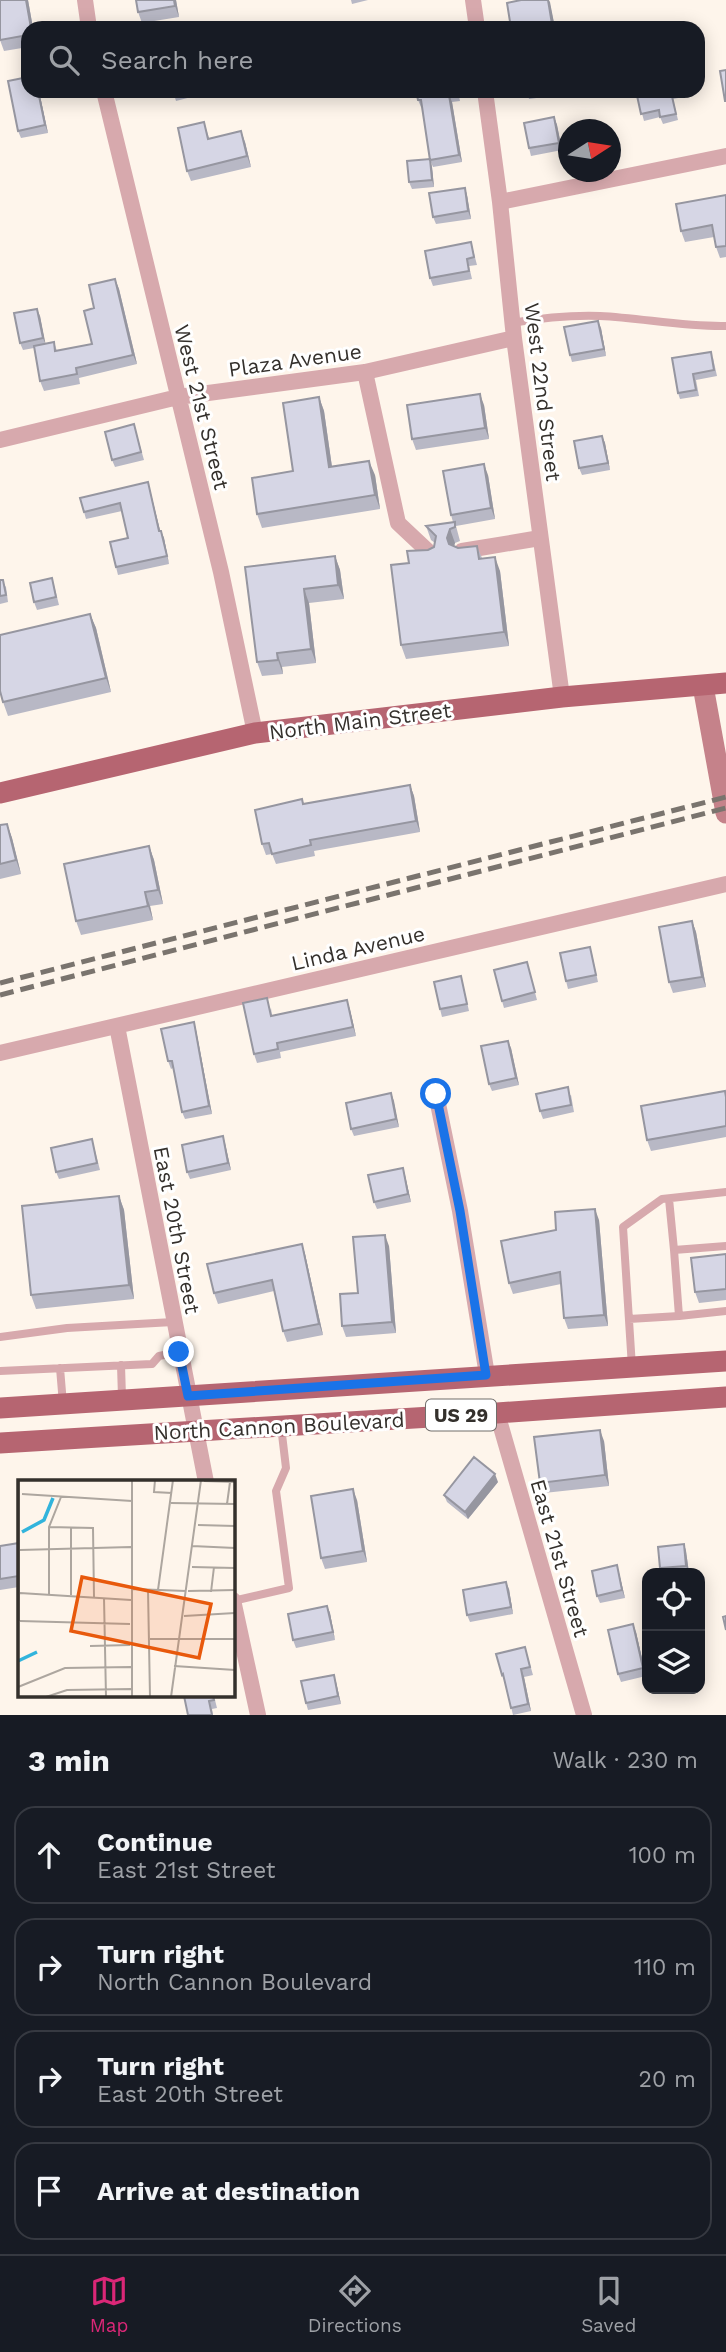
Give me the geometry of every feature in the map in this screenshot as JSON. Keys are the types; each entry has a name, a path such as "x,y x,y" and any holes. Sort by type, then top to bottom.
{"main road":[{"name":"North Main Street","path":"0,793 255,733 562,697 726,684"},
{"path":"703,686 726,813"},
{"name":"North Cannon Boulevard","path":"0,1408 726,1361"},
{"name":"North Cannon Boulevard","path":"0,1443 496,1413 726,1396"}],"street":[{"path":"85,0 88,21"},
{"path":"473,0 476,21"},
{"name":"West 21st Street","path":"106,98 221,572 255,733"},
{"name":"West 22nd Street","path":"486,98 513,330 562,697"},
{"path":"500,202 726,156"},
{"name":"Plaza Avenue","path":"0,440 178,397 365,372 513,330"},
{"path":"365,372 398,523 431,554"},
{"path":"462,551 540,538"},
{"name":"Linda Avenue","path":"0,1053 726,884"},
{"name":"East 20th Street","path":"117,1026 206,1480"},
{"path":"436,1094 460,1211 486,1375"},
{"name":"East 21st Street","path":"496,1413 584,1715"},
{"path":"234,1606 258,1715"}],"lane":[{"path":"513,330 541,318 598,316 695,327 726,326"},
{"path":"632,1367 623,1227 662,1199 726,1192"},
{"path":"669,1199 680,1316"},
{"path":"674,1250 726,1245"},
{"path":"629,1319 726,1311"},
{"path":"0,1337 67,1328 173,1322"},
{"path":"0,1371 152,1364 159,1356 179,1352"},
{"path":"121,1365 122,1400"},
{"path":"60,1368 63,1404"},
{"path":"234,1601 289,1588 276,1491 286,1468 281,1426"}],"building":[{"path":"0,0 26,0 30,21 21,21 21,36 0,40"},
{"path":"136,0 174,0 175,6 138,12"},
{"path":"548,0 552,21 510,21 507,3"},
{"path":"726,70 726,101 725,101 720,71"},
{"path":"21,78 21,98 39,98 45,125 18,131 8,81"},
{"path":"450,98 459,155 430,160 421,100 418,100"},
{"path":"638,98 672,98 676,114 660,117 659,110 641,114"},
{"path":"554,117 558,143 529,148 524,123"},
{"path":"204,122 208,139 241,131 247,156 187,171 178,128"},
{"path":"430,159 432,180 409,182 407,161"},
{"path":"465,188 468,211 433,217 429,193"},
{"path":"726,195 726,246 716,247 712,225 681,231 676,204"},
{"path":"471,242 474,257 467,259 469,271 430,278 425,251"},
{"path":"115,279 133,355 76,368 77,374 40,381 34,346 54,342 55,351 92,344 84,311 94,308 89,285"},
{"path":"37,309 43,338 20,343 14,313"},
{"path":"598,321 604,349 570,355 564,327"},
{"path":"711,352 714,370 693,374 696,390 678,393 672,358"},
{"path":"480,394 485,428 412,439 407,405"},
{"path":"319,397 329,467 369,461 375,495 257,514 252,478 293,471 283,403"},
{"path":"134,424 141,452 112,460 105,432"},
{"path":"602,436 608,463 579,468 574,441"},
{"path":"484,464 491,508 451,515 443,471"},
{"path":"148,482 167,556 116,567 110,542 128,538 120,503 84,512 80,498"},
{"path":"455,522 455,527 450,529 447,538 449,544 458,548 477,546 479,559 495,557 504,632 401,645 391,565 409,563 407,551 434,547 436,536 426,526"},
{"path":"335,556 338,585 304,589 311,649 277,653 278,660 257,662 245,567"},
{"path":"52,578 56,597 34,602 30,583"},
{"path":"0,580 3,580 6,595 0,596"},
{"path":"90,614 106,678 3,702 0,691 0,635"},
{"path":"410,785 416,821 310,840 311,845 272,854 269,843 262,844 255,810 302,799 303,804"},
{"path":"7,824 16,860 0,864 0,825"},
{"path":"149,846 158,890 145,892 148,906 76,921 64,864"},
{"path":"692,921 702,977 669,982 659,927"},
{"path":"590,947 596,975 566,981 560,953"},
{"path":"527,962 535,992 502,1001 494,970"},
{"path":"461,976 467,1004 440,1009 434,982"},
{"path":"267,998 271,1016 347,1000 353,1027 277,1043 278,1049 254,1054 243,1003"},
{"path":"194,1022 209,1106 182,1112 172,1061 168,1061 161,1029"},
{"path":"508,1041 516,1078 489,1084 481,1046"},
{"path":"568,1087 571,1105 540,1111 536,1094"},
{"path":"725,1091 726,1126 647,1140 641,1106"},
{"path":"391,1093 396,1119 351,1129 346,1103"},
{"path":"223,1136 228,1163 187,1172 182,1145"},
{"path":"92,1139 97,1163 56,1172 51,1148"},
{"path":"403,1168 408,1194 374,1202 368,1175"},
{"path":"119,1196 129,1285 31,1295 22,1206"},
{"path":"595,1209 604,1315 564,1318 560,1272 509,1283 501,1241 556,1230 555,1212"},
{"path":"385,1235 392,1322 342,1326 340,1294 358,1293 353,1237"},
{"path":"302,1244 319,1324 283,1331 272,1280 214,1293 207,1264"},
{"path":"726,1254 726,1289 695,1292 691,1258"},
{"path":"600,1430 605,1475 540,1483 534,1437"},
{"path":"474,1457 495,1474 465,1512 444,1495"},
{"path":"353,1489 363,1551 321,1558 311,1496"},
{"path":"18,1543 18,1576 0,1579 0,1546"},
{"path":"684,1544 686,1566 660,1568 658,1547"},
{"path":"617,1565 622,1590 597,1596 592,1571"},
{"path":"506,1582 511,1607 467,1615 463,1590"},
{"path":"327,1606 333,1632 293,1640 288,1614"},
{"path":"633,1624 642,1668 618,1674 608,1630"},
{"path":"525,1647 530,1667 521,1669 528,1704 511,1708 496,1654"},
{"path":"334,1675 338,1696 306,1703 301,1681"},
{"path":"184,1698 214,1698 209,1701 212,1715 188,1715"}],"railway":[{"path":"0,983 726,797"},
{"path":"0,995 726,808"}],"route":[{"path":"179,1352 188,1396 486,1375 460,1211 436,1094"}]}
